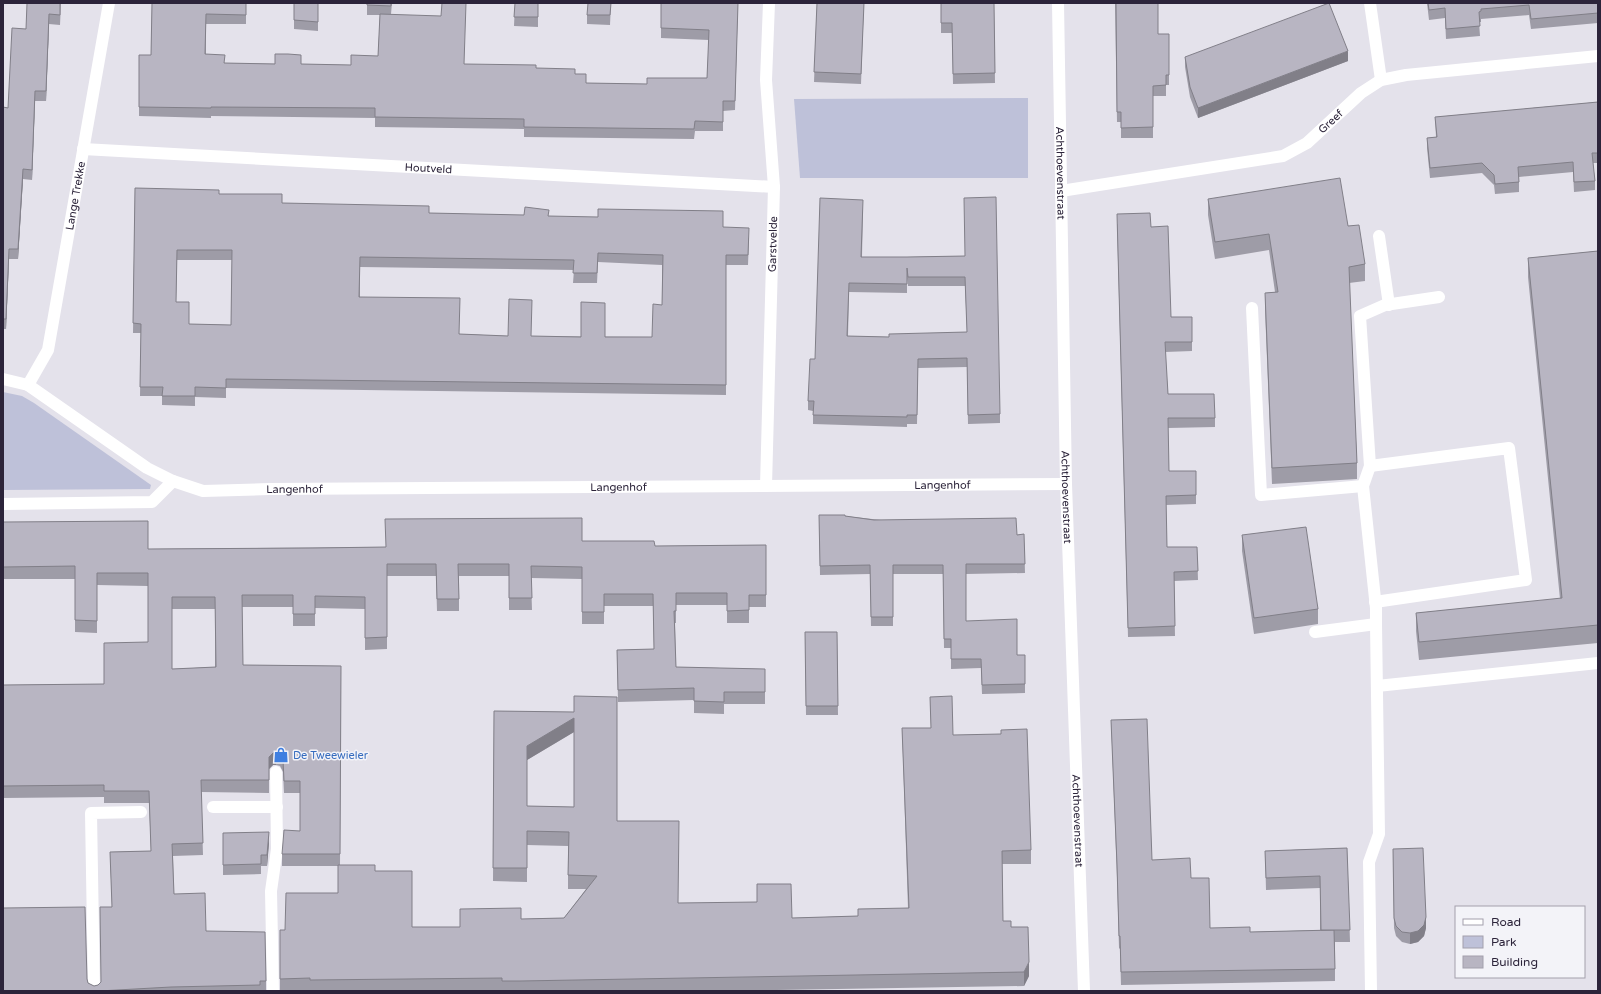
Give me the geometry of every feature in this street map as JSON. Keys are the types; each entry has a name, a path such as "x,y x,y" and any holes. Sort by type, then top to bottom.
{"street":[{"name":"Lange Trekke","path":"28,385 48,350 109,3"},
{"name":"Garstvelde","path":"766,486 774,187 766,80 769,3"},
{"name":"Achthoevenstraat","path":"1058,3 1066,484 1084,991"},
{"path":"1370,3 1381,80"},
{"name":"Greef","path":"1062,191 1283,156 1307,143 1361,93 1381,80 1406,75 1598,56"},
{"name":"Houtveld","path":"83,149 774,187"},
{"path":"1379,236 1389,304"},
{"path":"1371,991 1368,862 1379,834 1376,624 1363,486 1370,466 1360,316 1389,304 1439,297"},
{"path":"1252,308 1261,495 1363,486"},
{"name":"Langenhof","path":"3,379 28,385 147,468 172,482 203,491 277,488 1066,484"},
{"path":"1370,466 1509,448 1526,580 1375,602"},
{"path":"3,504 152,502 172,482"},
{"path":"1315,632 1376,624"},
{"path":"1377,686 1598,663"},
{"path":"273,991 271,892 277,849 276,772"},
{"path":"212,807 277,807"},
{"path":"94,991 91,813 141,812"}],"green space":[{"path":"1028,98 1028,178 800,178 794,99"},
{"path":"3,392 22,396 34,403 151,485 150,489 3,490"}],"building":[{"path":"27,3 60,3 60,15 49,14 46,91 35,91 32,170 23,169 18,249 9,249 6,319 3,319 3,107 8,108 12,28 26,29"},
{"path":"152,3 246,3 246,15 206,14 205,54 225,55 224,63 275,64 275,54 288,54 301,55 301,64 351,65 351,55 378,56 380,14 441,16 442,3 466,3 464,64 536,65 536,68 575,69 575,74 586,74 586,83 647,84 647,78 707,78 709,30 661,28 661,3 738,3 735,101 723,101 723,122 695,121 694,129 524,127 524,119 375,117 375,108 139,107 139,55 151,55"},
{"path":"294,3 318,3 318,22 294,20"},
{"path":"367,3 391,3 391,6 367,5"},
{"path":"515,3 538,3 538,17 514,17"},
{"path":"588,3 611,3 610,15 587,15"},
{"path":"817,3 864,3 861,74 814,72"},
{"path":"941,3 994,3 995,73 953,74 952,23 941,23"},
{"path":"1116,3 1158,3 1158,34 1169,34 1169,75 1166,75 1166,85 1153,86 1153,127 1121,128 1121,112 1117,112"},
{"path":"1329,3 1348,51 1198,108 1190,87 1185,57"},
{"path":"1428,3 1598,3 1598,13 1531,19 1529,5 1481,9 1479,12 1480,26 1446,29 1445,8 1429,10"},
{"path":"1598,102 1598,153 1592,153 1595,181 1574,182 1573,162 1518,167 1519,182 1495,184 1494,175 1482,163 1430,168 1427,138 1437,137 1435,117"},
{"path":"1340,178 1348,226 1359,225 1365,264 1349,267 1357,463 1272,468 1265,293 1278,292 1269,234 1215,242 1208,199"},
{"path":"135,188 219,190 219,194 282,194 282,203 429,206 429,213 524,215 525,207 549,210 548,216 598,217 598,209 723,211 723,227 749,228 748,255 726,255 726,385 226,379 226,388 195,387 195,396 162,396 163,387 140,387 141,324 133,323","holes":["177,250 232,250 231,325 189,324 189,302 176,302","598,253 663,255 662,305 653,304 652,337 605,337 605,303 581,302 581,337 531,336 532,300 509,299 508,336 459,334 460,298 359,297 360,257 574,260 573,273 597,273"]},
{"path":"996,197 1000,414 968,415 967,358 918,359 917,415 907,415 907,417 813,415 814,401 808,401 810,359 815,359 820,198 863,200 861,257 907,257 965,256 964,198","holes":["907,268 908,277 965,277 967,332 889,334 889,337 847,336 849,283 907,284"]},
{"path":"1150,213 1151,227 1168,226 1171,317 1192,317 1192,342 1165,342 1168,394 1214,394 1215,418 1168,418 1169,471 1196,471 1196,495 1166,496 1167,547 1197,547 1198,571 1174,572 1175,626 1128,628 1117,214"},
{"path":"1598,251 1598,625 1419,642 1416,613 1562,598 1528,258"},
{"path":"819,515 845,515 874,520 1016,518 1017,535 1024,534 1025,564 966,564 966,621 1017,619 1017,655 1025,655 1025,684 982,685 981,659 951,659 951,639 944,639 943,565 893,565 893,617 871,617 870,565 820,566"},
{"path":"582,518 582,541 654,541 655,546 766,545 766,595 749,595 749,610 727,611 727,593 676,593 676,611 674,611 676,667 765,669 765,692 724,692 724,702 694,701 694,688 618,690 617,650 654,649 653,594 604,594 604,612 582,612 582,567 531,566 532,598 509,598 509,564 458,564 459,599 437,599 436,564 387,564 387,637 365,638 365,597 315,596 315,614 293,614 293,595 242,595 243,665 341,666 340,854 282,854 284,830 300,831 300,781 284,781 283,759 280,754 276,752 269,757 269,780 201,780 203,843 172,844 174,894 205,893 206,931 265,932 266,981 260,981 260,985 171,987 99,991 3,991 3,908 85,907 87,979 88,983 94,986 98,985 101,982 100,907 112,907 110,852 151,851 149,791 104,791 104,785 3,786 3,685 104,684 104,643 148,642 148,573 97,573 97,621 75,620 75,566 3,567 3,522 148,521 148,549 313,548 386,547 385,519","holes":["172,597 215,597 216,667 172,669"]},
{"path":"1306,527 1318,609 1254,618 1242,535"},
{"path":"805,632 837,632 838,706 806,706"},
{"path":"574,696 617,697 617,821 679,821 678,903 757,902 757,884 791,884 792,918 858,916 858,909 909,908 902,728 931,728 930,697 952,696 953,735 1001,734 1001,730 1027,729 1031,850 1002,851 1003,921 1011,921 1011,927 1028,927 1029,962 1024,972 520,981 502,981 502,978 280,979 280,930 285,930 286,893 338,893 338,865 375,865 375,871 412,871 412,927 460,927 460,909 521,908 521,919 564,918 597,876 568,875 569,832 527,831 527,868 493,868 494,711 574,712","holes":["574,718 574,807 527,806 527,746"]},
{"path":"1147,719 1152,860 1190,858 1191,878 1209,878 1210,928 1250,927 1250,932 1334,930 1335,969 1121,972 1111,720"},
{"path":"269,832 267,855 261,855 261,864 223,865 223,833"},
{"path":"1347,848 1350,930 1321,930 1320,876 1266,878 1265,851"},
{"path":"1423,848 1426,917 1424,925 1418,931 1410,933 1402,932 1396,926 1394,918 1393,849"}],"place":[{"name":"De Tweewieler","path":"281,755"}]}
